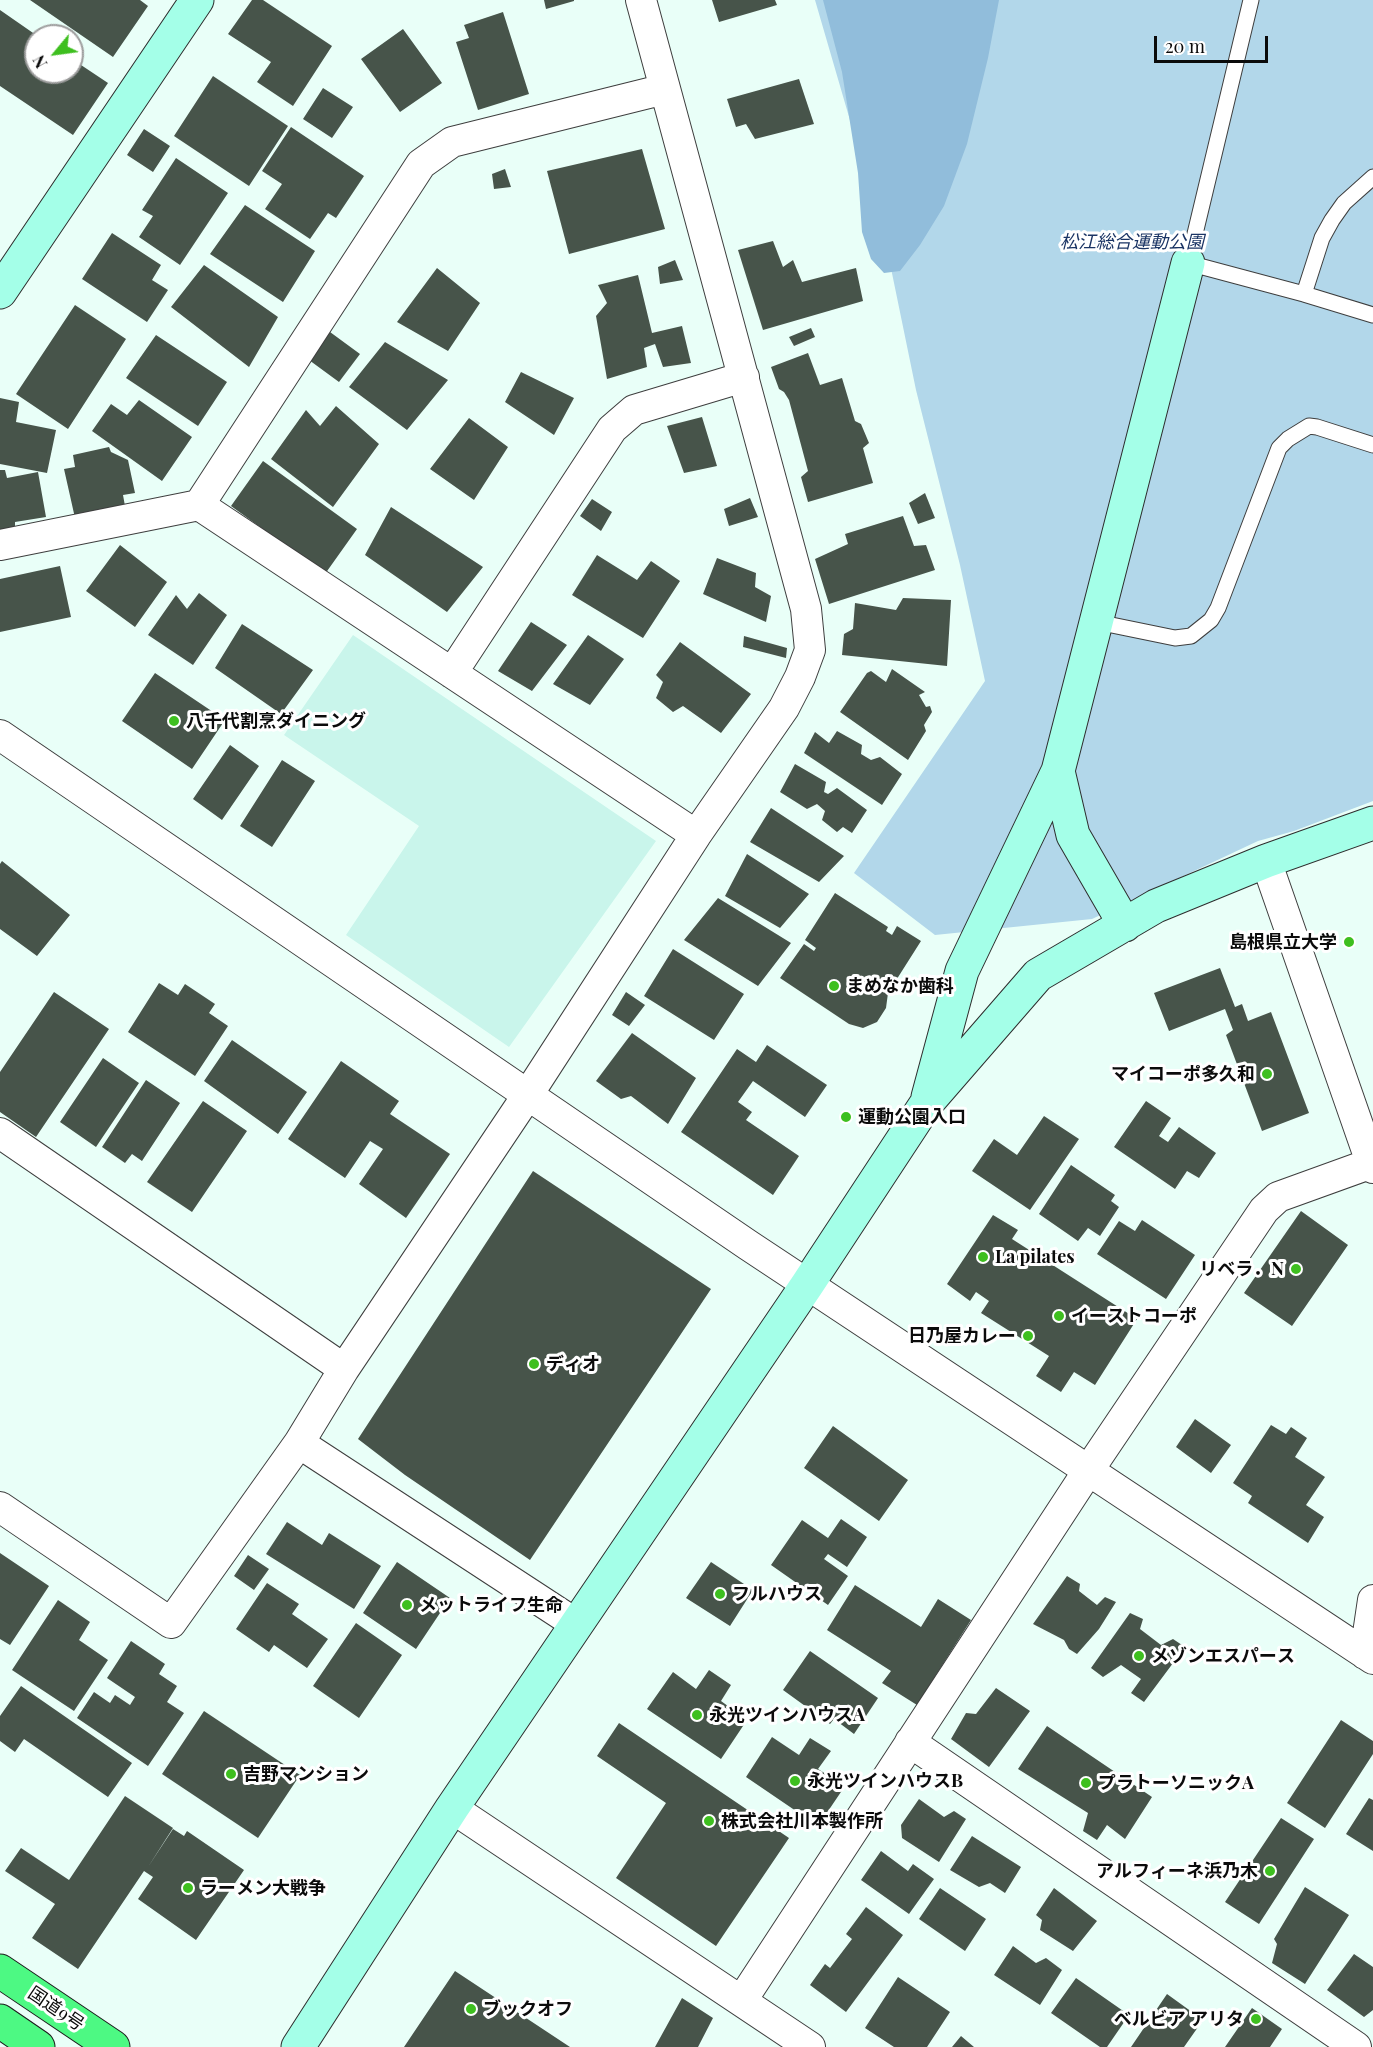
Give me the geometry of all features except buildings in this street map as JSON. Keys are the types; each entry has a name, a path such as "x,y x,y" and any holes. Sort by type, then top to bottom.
{"highway":[{"name":"国道9号","path":"0,1971 113,2047"},
{"path":"0,2021 38,2047"}],"street":[{"path":"0,292 197,0"},
{"path":"0,1507 171,1623 299,1443 344,1369 527,1096 696,835 784,708 800,677 810,650 806,609 641,0"},
{"path":"199,505 421,164 452,142 665,89"},
{"path":"926,1104 962,971 1058,771 1188,263"},
{"path":"452,673 612,429 634,410 744,377"},
{"path":"0,545 199,505 696,835"},
{"path":"0,735 807,1285 1369,1657 1373,1600"},
{"path":"1058,771 1073,835 1125,925"},
{"path":"298,2047 452,1808 807,1285 926,1104 1038,975 1156,906 1266,861 1373,823"},
{"path":"1266,861 1373,1168"},
{"path":"0,1133 344,1369"},
{"path":"742,2000 1088,1471 1264,1210 1278,1197 1372,1163"},
{"path":"299,1443 576,1624"},
{"path":"910,1742 1356,2047"},
{"path":"452,1808 810,2047"}],"lane":[{"path":"1251,0 1188,263 1373,315"},
{"path":"1304,294 1322,238 1332,220 1344,203 1373,177"},
{"path":"1096,622 1175,638 1191,636 1211,620 1218,608 1279,448 1287,439 1309,426 1373,445"}],"shaded area":[{"path":"823,0 999,0 988,58 967,144 944,206 920,245 900,271 884,273 871,259 862,232 858,173 842,72"},
{"path":"353,635 656,841 509,1047 346,935 419,826 284,735"}],"green space":[{"name":"松江総合運動公園","path":"815,0 1373,0 1373,801 1294,831 1258,841 1092,919 935,935 854,873 985,681 960,565 916,390 886,244"}],"place":[{"name":"八千代割烹ダイニング","path":"174,721"},
{"name":"島根県立大学","path":"1349,942"},
{"name":"まめなか歯科","path":"834,986"},
{"name":"マイコーポ多久和","path":"1267,1074"},
{"name":"運動公園入口","path":"846,1117"},
{"name":"La pilates","path":"983,1257"},
{"name":"リベラ．N","path":"1296,1269"},
{"name":"イーストコーポ","path":"1059,1316"},
{"name":"日乃屋カレー","path":"1028,1336"},
{"name":"ディオ","path":"534,1364"},
{"name":"フルハウス","path":"720,1594"},
{"name":"メットライフ生命","path":"407,1605"},
{"name":"メゾンエスパース","path":"1139,1656"},
{"name":"永光ツインハウスA","path":"697,1715"},
{"name":"吉野マンション","path":"231,1774"},
{"name":"永光ツインハウスB","path":"795,1781"},
{"name":"プラトーソニックA","path":"1086,1783"},
{"name":"株式会社川本製作所","path":"709,1821"},
{"name":"アルフィーネ浜乃木","path":"1270,1871"},
{"name":"ラーメン大戦争","path":"188,1888"},
{"name":"ブックオフ","path":"471,2009"},
{"name":"ベルビア アリタ","path":"1256,2019"}]}
